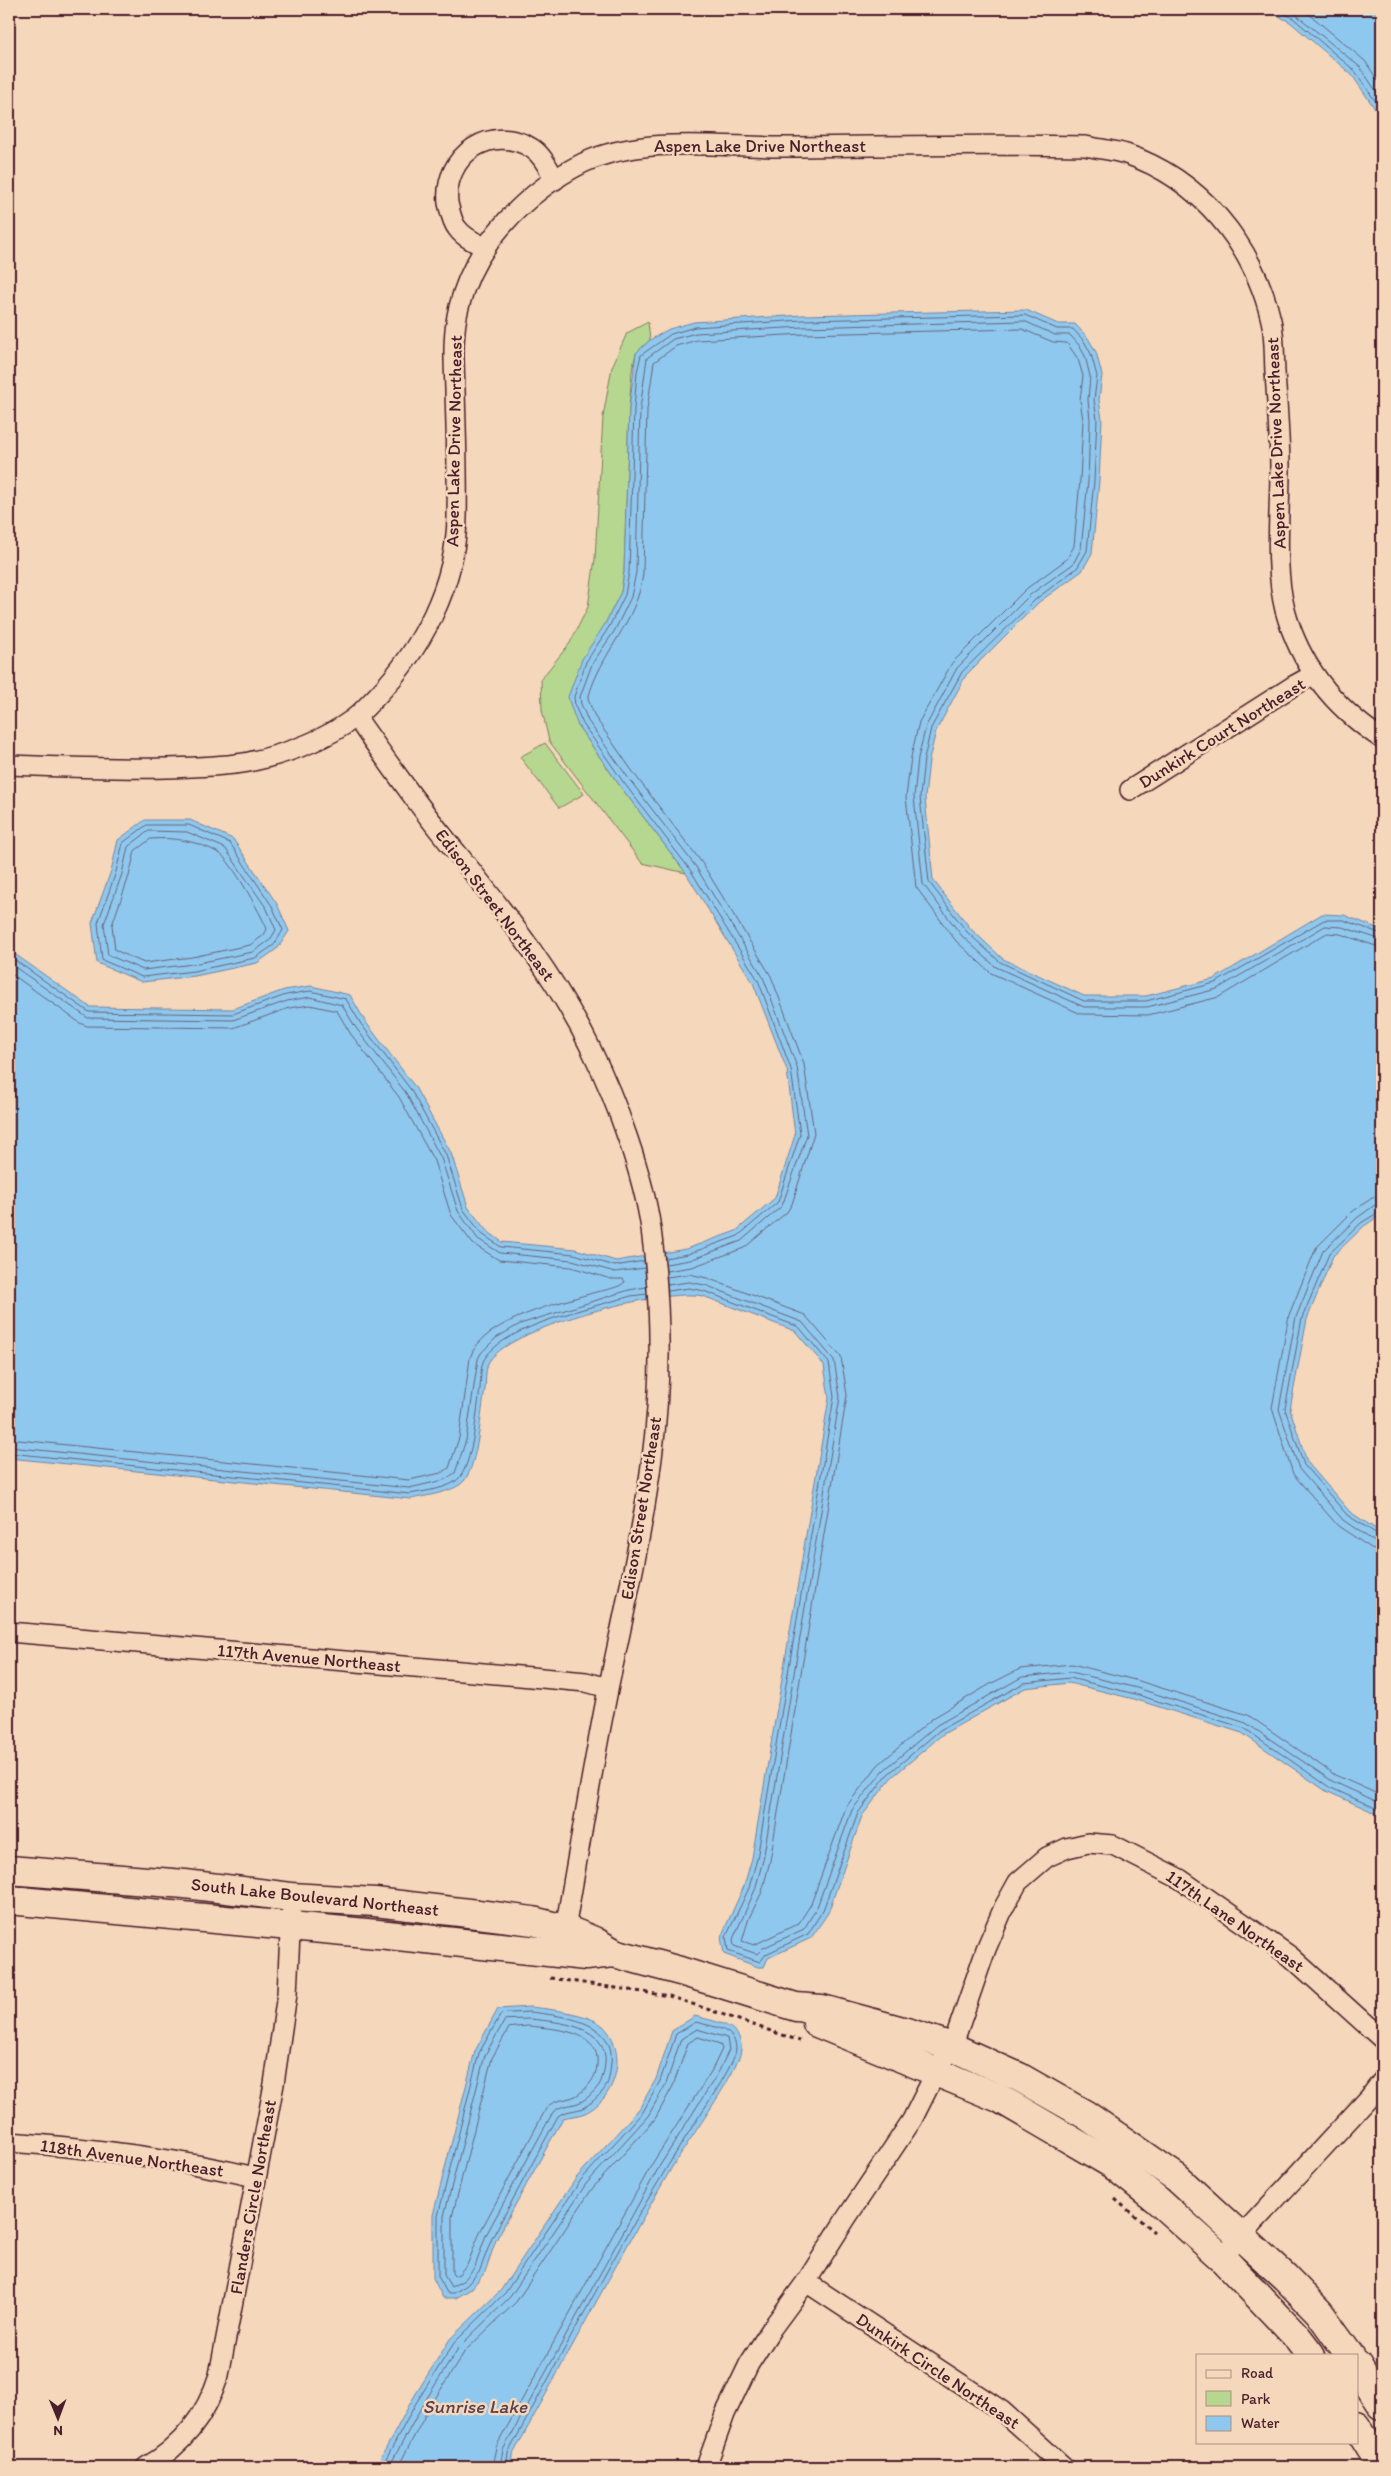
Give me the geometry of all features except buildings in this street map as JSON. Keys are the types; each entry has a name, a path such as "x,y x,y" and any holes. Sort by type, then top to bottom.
{"street":[{"path":"486,248 467,238 456,227 450,211 447,190 451,172 463,155 480,144 500,140 521,143 534,150 546,164 555,180"},
{"name":"Aspen Lake Drive Northeast","path":"9,765 137,768 205,767 247,762 288,751 330,734 356,717 410,658 426,631 442,595 453,555 457,520 454,338 459,304 486,248 524,202 555,180 584,163 613,152 667,145 790,147 1085,146 1125,154 1159,167 1214,208 1237,241 1252,268 1272,321 1280,458 1280,578 1285,609 1298,644 1313,676 1339,706 1382,739"},
{"name":"Dunkirk Court Northeast","path":"1130,790 1293,686 1313,676"},
{"name":"Edison Street Northeast","path":"356,717 443,835 497,901 565,1002 591,1049 619,1115 650,1226 658,1330 659,1374 652,1457 634,1569 608,1688 565,1930"},
{"name":"117th Avenue Northeast","path":"9,1632 586,1682 608,1688"},
{"name":"117th Lane Northeast","path":"936,2072 952,2047 986,1949 1004,1907 1018,1882 1046,1857 1067,1848 1088,1844 1113,1845 1180,1879 1290,1956 1382,2039"},
{"name":"South Lake Boulevard Northeast","path":"9,1870 230,1888 291,1897 375,1902 533,1921 594,1941 614,1953 791,2004 822,2009 952,2047 1019,2077 1094,2120 1177,2178 1241,2235 1319,2312 1349,2354"},
{"name":"Flanders Circle Northeast","path":"146,2467 178,2444 211,2400 219,2375 272,2092 287,1994 291,1897"},
{"name":"South Lake Boulevard Northeast","path":"9,1900 586,1956 614,1953"},
{"name":"South Lake Boulevard Northeast","path":"791,2004 810,2020 999,2098 1112,2164 1156,2199 1222,2258 1311,2354"},
{"path":"706,2467 725,2414 749,2364 772,2328 806,2282 912,2120 936,2072"},
{"path":"1222,2258 1241,2235 1300,2174 1382,2081"},
{"name":"118th Avenue Northeast","path":"9,2142 161,2158 255,2177"},
{"name":"Dunkirk Circle Northeast","path":"806,2282 1002,2411 1064,2467"},
{"path":"1358,2367 1382,2405"},
{"path":"1358,2428 1382,2467"}],"path":[{"path":"669,1996 767,2028 802,2042"},
{"path":"1108,2194 1159,2236"}],"green space":[{"path":"648,322 650,340 636,353 632,371 624,572 621,592 605,624 578,726 620,786 686,873 642,863 549,741 542,710 541,679 570,643 588,607 595,559 603,417 612,367 627,333"},
{"path":"545,743 584,794 559,808 520,757"}],"water":[{"path":"1265,9 1382,9 1382,119 1352,75 1290,22"},
{"path":"1026,310 1058,324 1075,324 1088,338 1096,352 1102,375 1099,400 1102,419 1099,481 1092,553 1082,571 1039,602 966,675 936,731 929,760 925,798 933,880 971,929 1003,959 1084,996 1146,996 1214,979 1322,914 1344,915 1382,930 1382,1214 1364,1226 1333,1256 1307,1319 1290,1409 1307,1462 1350,1512 1382,1533 1382,1816 1326,1791 1242,1733 1134,1699 1069,1683 1025,1688 943,1734 891,1778 862,1816 828,1913 811,1938 768,1958 764,1967 758,1967 724,1954 721,1937 744,1886 752,1858 829,1398 824,1365 795,1331 703,1296 683,1295 656,1298 590,1312 528,1335 504,1347 490,1360 486,1370 476,1450 469,1473 460,1485 454,1488 411,1499 9,1458 9,950 90,1007 233,1009 284,990 311,986 350,995 365,1021 415,1087 451,1153 468,1207 486,1230 502,1242 575,1249 616,1261 686,1249 736,1231 775,1198 795,1135 787,1070 753,983 686,873 620,786 578,726 568,697 582,659 605,624 621,592 624,572 629,409 636,353 650,340 669,329 694,322 803,315"},
{"path":"145,820 190,820 233,839 277,904 289,931 278,948 257,963 195,976 142,982 97,963 92,923 111,871 118,840"},
{"path":"530,2007 578,2015 603,2026 611,2036 616,2048 615,2074 605,2097 596,2106 585,2113 563,2118 496,2240 485,2272 471,2289 456,2298 443,2298 433,2278 433,2215 475,2051 498,2009"},
{"name":"Sunrise Lake","path":"695,2016 733,2029 740,2041 741,2050 738,2061 721,2092 668,2174 628,2244 512,2456 511,2467 376,2467 412,2400 450,2339 501,2290 577,2177 639,2109 656,2079 672,2031"}]}
